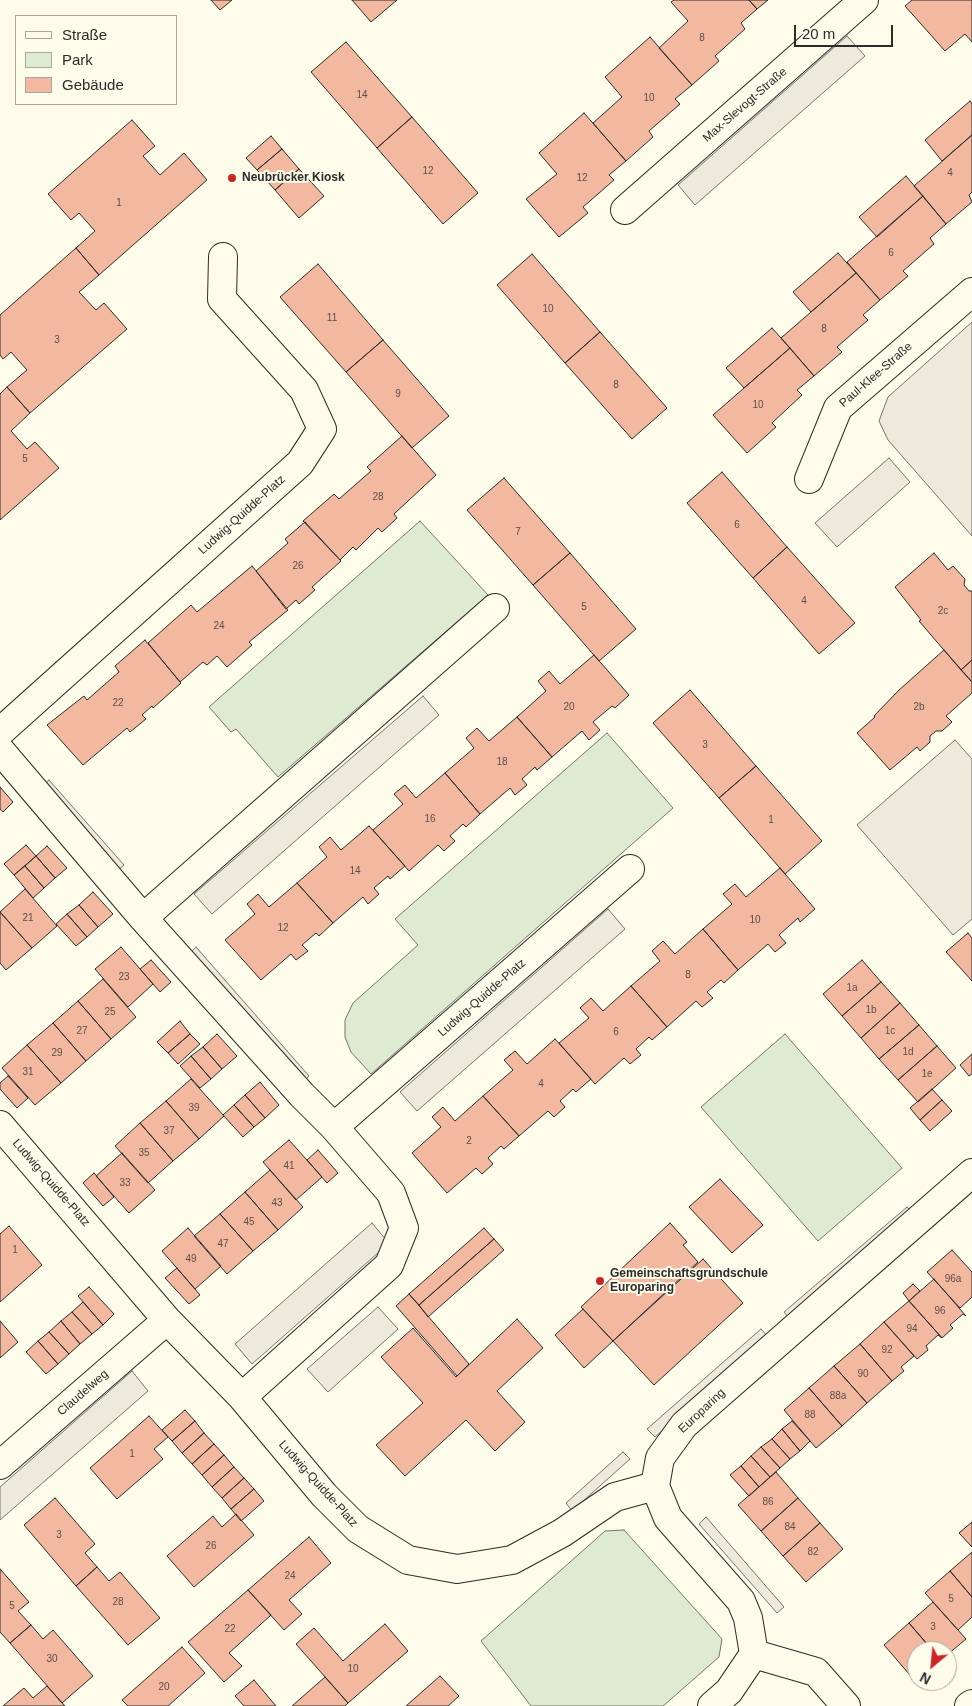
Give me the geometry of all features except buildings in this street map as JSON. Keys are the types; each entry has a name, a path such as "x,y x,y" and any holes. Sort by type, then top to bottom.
{"street":[{"name":"Max-Slevogt-Straße","path":"625,210 864,0"},
{"name":"Ludwig-Quidde-Platz","path":"0,732 300,463 322,430 304,390 222,300 223,257"},
{"name":"Paul-Klee-Straße","path":"809,479 838,408 972,292"},
{"path":"143,918 495,608"},
{"path":"0,750 143,918 302,1095 334,1127 391,1193 404,1228 389,1264 242,1397"},
{"name":"Ludwig-Quidde-Platz","path":"334,1127 630,869"},
{"name":"Ludwig-Quidde-Platz","path":"0,1125 167,1320 242,1397 324,1495 358,1529 408,1560 457,1569 512,1560 562,1533 615,1496 654,1486"},
{"name":"Europaring","path":"654,1486 660,1458 684,1425 972,1173"},
{"name":"Claudelweg","path":"0,1465 167,1320"},
{"path":"654,1486 668,1518 741,1601 748,1618 754,1654 729,1691 712,1706"},
{"path":"754,1654 816,1672 846,1706"}],"green space":[{"path":"420,521 488,595 278,777 236,729 231,732 209,707"},
{"path":"607,733 673,808 371,1074 351,1052 345,1037 345,1020 353,1003 418,945 395,919"},
{"path":"785,1034 902,1168 818,1241 701,1107"},
{"path":"624,1530 722,1639 719,1657 663,1706 531,1706 481,1641 605,1531"}],"shaded area":[{"path":"847,36 865,56 695,205 678,185"},
{"path":"972,322 972,536 888,440 879,421 888,397"},
{"path":"889,458 910,482 837,547 815,523"},
{"path":"423,696 439,715 212,914 194,894"},
{"path":"955,740 972,759 972,919 953,935 857,825"},
{"path":"49,780 124,865 117,871 42,786"},
{"path":"608,909 625,929 417,1111 400,1092"},
{"path":"196,947 309,1076 302,1083 189,954"},
{"path":"907,1207 913,1214 790,1319 784,1312"},
{"path":"372,1223 387,1241 379,1252 252,1364 235,1344"},
{"path":"378,1307 398,1329 328,1392 307,1369"},
{"path":"761,1329 769,1338 655,1437 647,1429"},
{"path":"132,1371 148,1391 0,1520 0,1487"},
{"path":"623,1452 630,1459 572,1511 566,1503"},
{"path":"706,1517 784,1607 777,1613 699,1524"}],"place":[{"name":"Neubrücker Kiosk","path":"232,178"},
{"name":"Gemeinschaftsgrundschule Europaring","path":"600,1281"}]}
